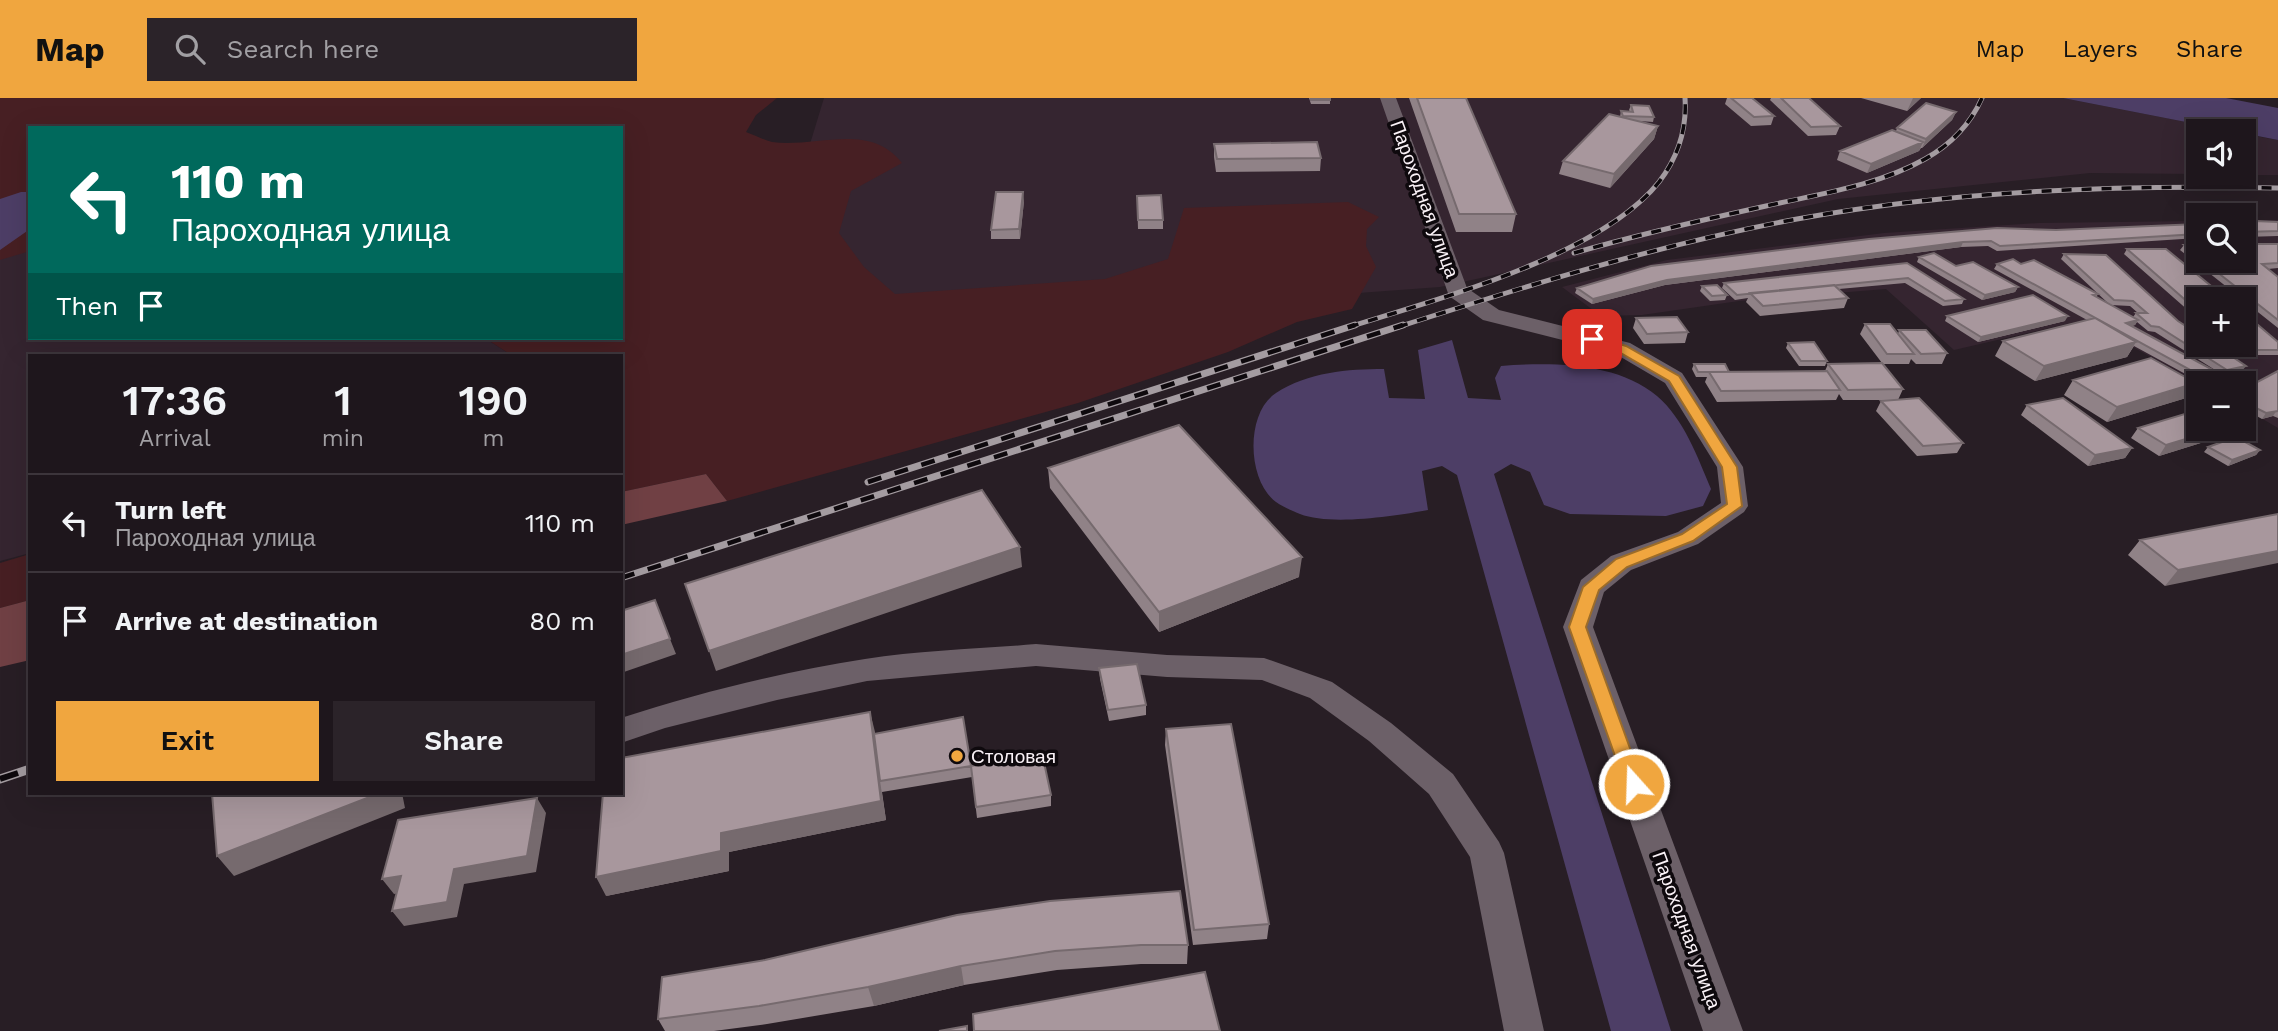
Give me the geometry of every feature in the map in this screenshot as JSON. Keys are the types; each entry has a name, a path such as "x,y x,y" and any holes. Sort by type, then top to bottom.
{"street":[{"name":"Пароходная улица","path":"1388,98 1457,291 1491,315 1516,324 1622,348 1674,379 1730,467 1735,506 1688,538 1621,563 1591,587 1578,627 1723,1031"},
{"path":"623,731 662,717 765,691 867,670 1036,655 1167,666 1264,669 1321,690 1380,732 1441,784 1487,853 1524,1031"}],"shaded area":[{"path":"0,98 777,98 756,115 746,132 772,142 858,139 889,150 902,163 851,191 839,233 864,267 895,294 1105,279 1168,259 1184,208 1348,202 1379,217 1367,229 1366,246 1376,267 1352,309 1297,322 1228,352 1078,403 727,501 706,474 623,492 623,354 509,354 488,340 623,340 623,126 28,126 28,252 0,260"},
{"path":"824,98 2063,98 2186,122 2186,174 2090,173 1838,199 1440,287 751,338"},
{"path":"2063,98 2226,98 2278,108 2278,140 2256,136 2256,119 2186,119 2186,122"},
{"path":"2256,136 2278,140 2278,175 2256,175"},
{"path":"28,188 28,340 488,340 509,354 28,354 28,554 0,561 0,191"},
{"path":"28,192 28,230 0,250 0,199"},
{"path":"2256,220 2278,220 2278,428 2256,415 2256,371 2186,371 2186,376 2084,320 1954,350 1886,289 1739,301 1642,315 1601,316 1562,287 1667,260 1884,233 2039,223 2186,221 2186,273 2256,273"},
{"path":"1452,340 1468,398 1501,400 1495,378 1501,366 1541,364 1583,367 1623,376 1641,385 1667,405 1675,416 1689,439 1711,489 1703,506 1666,516 1570,514 1544,505 1530,472 1511,464 1494,474 1671,1031 1611,1031 1457,475 1442,466 1422,471 1428,510 1345,520 1313,518 1288,509 1266,492 1259,479 1255,464 1255,431 1266,403 1276,393 1315,376 1342,371 1384,369 1389,398 1425,399 1418,350"},
{"path":"706,474 727,501 623,525 623,492"},
{"path":"28,555 28,601 0,608 0,563"},
{"path":"28,601 28,660 0,667 0,608"}],"building":[{"path":"1330,98 1330,100 1311,100"},
{"path":"1417,98 1466,98 1516,214 1459,214"},
{"path":"1731,98 1752,98 1774,116 1754,117"},
{"path":"1781,98 1809,98 1840,126 1811,127"},
{"path":"1926,103 1956,112 1926,139 1897,128"},
{"path":"1631,105 1649,106 1654,117 1623,116 1621,111 1633,112"},
{"path":"1609,114 1658,126 1614,174 1563,161"},
{"path":"1892,130 1923,142 1871,164 1840,151"},
{"path":"1317,142 1321,158 1217,159 1214,144"},
{"path":"996,192 1023,192 1019,229 991,230"},
{"path":"1161,195 1163,220 1138,220 1137,196"},
{"path":"2256,221 2278,222 2278,231 2256,232"},
{"path":"2186,225 2186,235 2000,246 1991,241 1963,242 1667,280 1593,299 1577,288 1651,266 1869,239 1997,228 2056,230"},
{"path":"2256,244 2278,244 2278,263 2262,264 2278,277 2278,320 2256,303 2256,287 2236,287 2218,273 2256,273"},
{"path":"2127,249 2166,249 2186,265 2186,273 2195,273 2212,287 2186,287 2186,301"},
{"path":"1934,253 1956,266 1973,262 2018,287 1985,295 1919,257"},
{"path":"2064,254 2106,255 2186,326 2186,344 2159,327 2151,326 2136,313 2147,313 2133,301 2114,300"},
{"path":"2013,259 2021,264 2034,260 2098,294 2093,295 2138,320 2126,323 2215,371 2192,371 1997,264"},
{"path":"1907,263 1964,299 1945,301 1908,278 1737,295 1724,283"},
{"path":"1717,285 1727,295 1712,296 1702,286"},
{"path":"1834,285 1848,298 1763,306 1750,293"},
{"path":"2033,295 2068,316 1981,337 1947,316"},
{"path":"1677,317 1688,332 1647,334 1636,318"},
{"path":"2095,318 2136,342 2044,366 2003,341"},
{"path":"2256,323 2278,342 2278,350 2256,350"},
{"path":"1865,324 1890,324 1914,354 1887,354"},
{"path":"1899,330 1926,330 1947,353 1921,354"},
{"path":"1814,342 1827,361 1801,361 1788,343"},
{"path":"2206,357 2233,357 2246,366 2227,370"},
{"path":"2151,358 2186,377 2186,386 2117,407 2073,380"},
{"path":"1882,363 1903,389 1848,390 1828,364"},
{"path":"1694,364 1725,364 1729,372 1698,372"},
{"path":"1827,371 1840,390 1721,391 1709,372"},
{"path":"2278,371 2278,411 2266,413 2256,408 2256,383"},
{"path":"1919,398 1963,443 1923,446 1881,401"},
{"path":"2063,398 2132,448 2095,455 2027,405"},
{"path":"2186,414 2186,439 2166,445 2138,428"},
{"path":"1179,425 1302,557 1159,612 1048,468"},
{"path":"2225,441 2243,441 2260,450 2232,460 2208,447"},
{"path":"982,490 1020,547 709,651 685,584"},
{"path":"2278,514 2278,551 2178,570 2140,540"},
{"path":"655,600 670,639 623,654 623,610"},
{"path":"1137,664 1146,705 1108,710 1099,668"},
{"path":"870,712 881,801 721,833 721,851 596,877 603,795 623,795 623,758"},
{"path":"963,717 971,766 880,781 874,734"},
{"path":"1231,724 1269,924 1194,930 1166,729"},
{"path":"1042,753 1051,795 976,807 971,766"},
{"path":"212,795 375,795 217,856"},
{"path":"537,798 527,856 454,869 447,902 392,911 401,876 382,879 398,820"},
{"path":"1180,891 1188,945 1141,945 1055,951 961,966 868,987 759,1006 658,1019 662,977 765,960 957,915 1050,901"},
{"path":"1205,972 1220,1031 974,1031 973,1014"},
{"path":"967,1026 967,1031 939,1031"}],"railway":[{"path":"1349,327 1515,272 1598,232 1632,208 1666,172 1683,132 1685,98"},
{"path":"1574,253 1887,176 1925,159 1943,147 1965,125 1982,98"},
{"path":"1398,327 1646,253 1746,229 1856,209 2036,192 2278,188"},
{"path":"868,482 1355,325"},
{"path":"623,577 1403,325"},
{"path":"0,779 28,770"}],"place":[{"name":"Столовая","path":"957,756"}],"route":[{"path":"1592,339 1622,348 1674,379 1730,467 1735,506 1688,538 1621,563 1591,587 1578,627 1634,784"}]}
